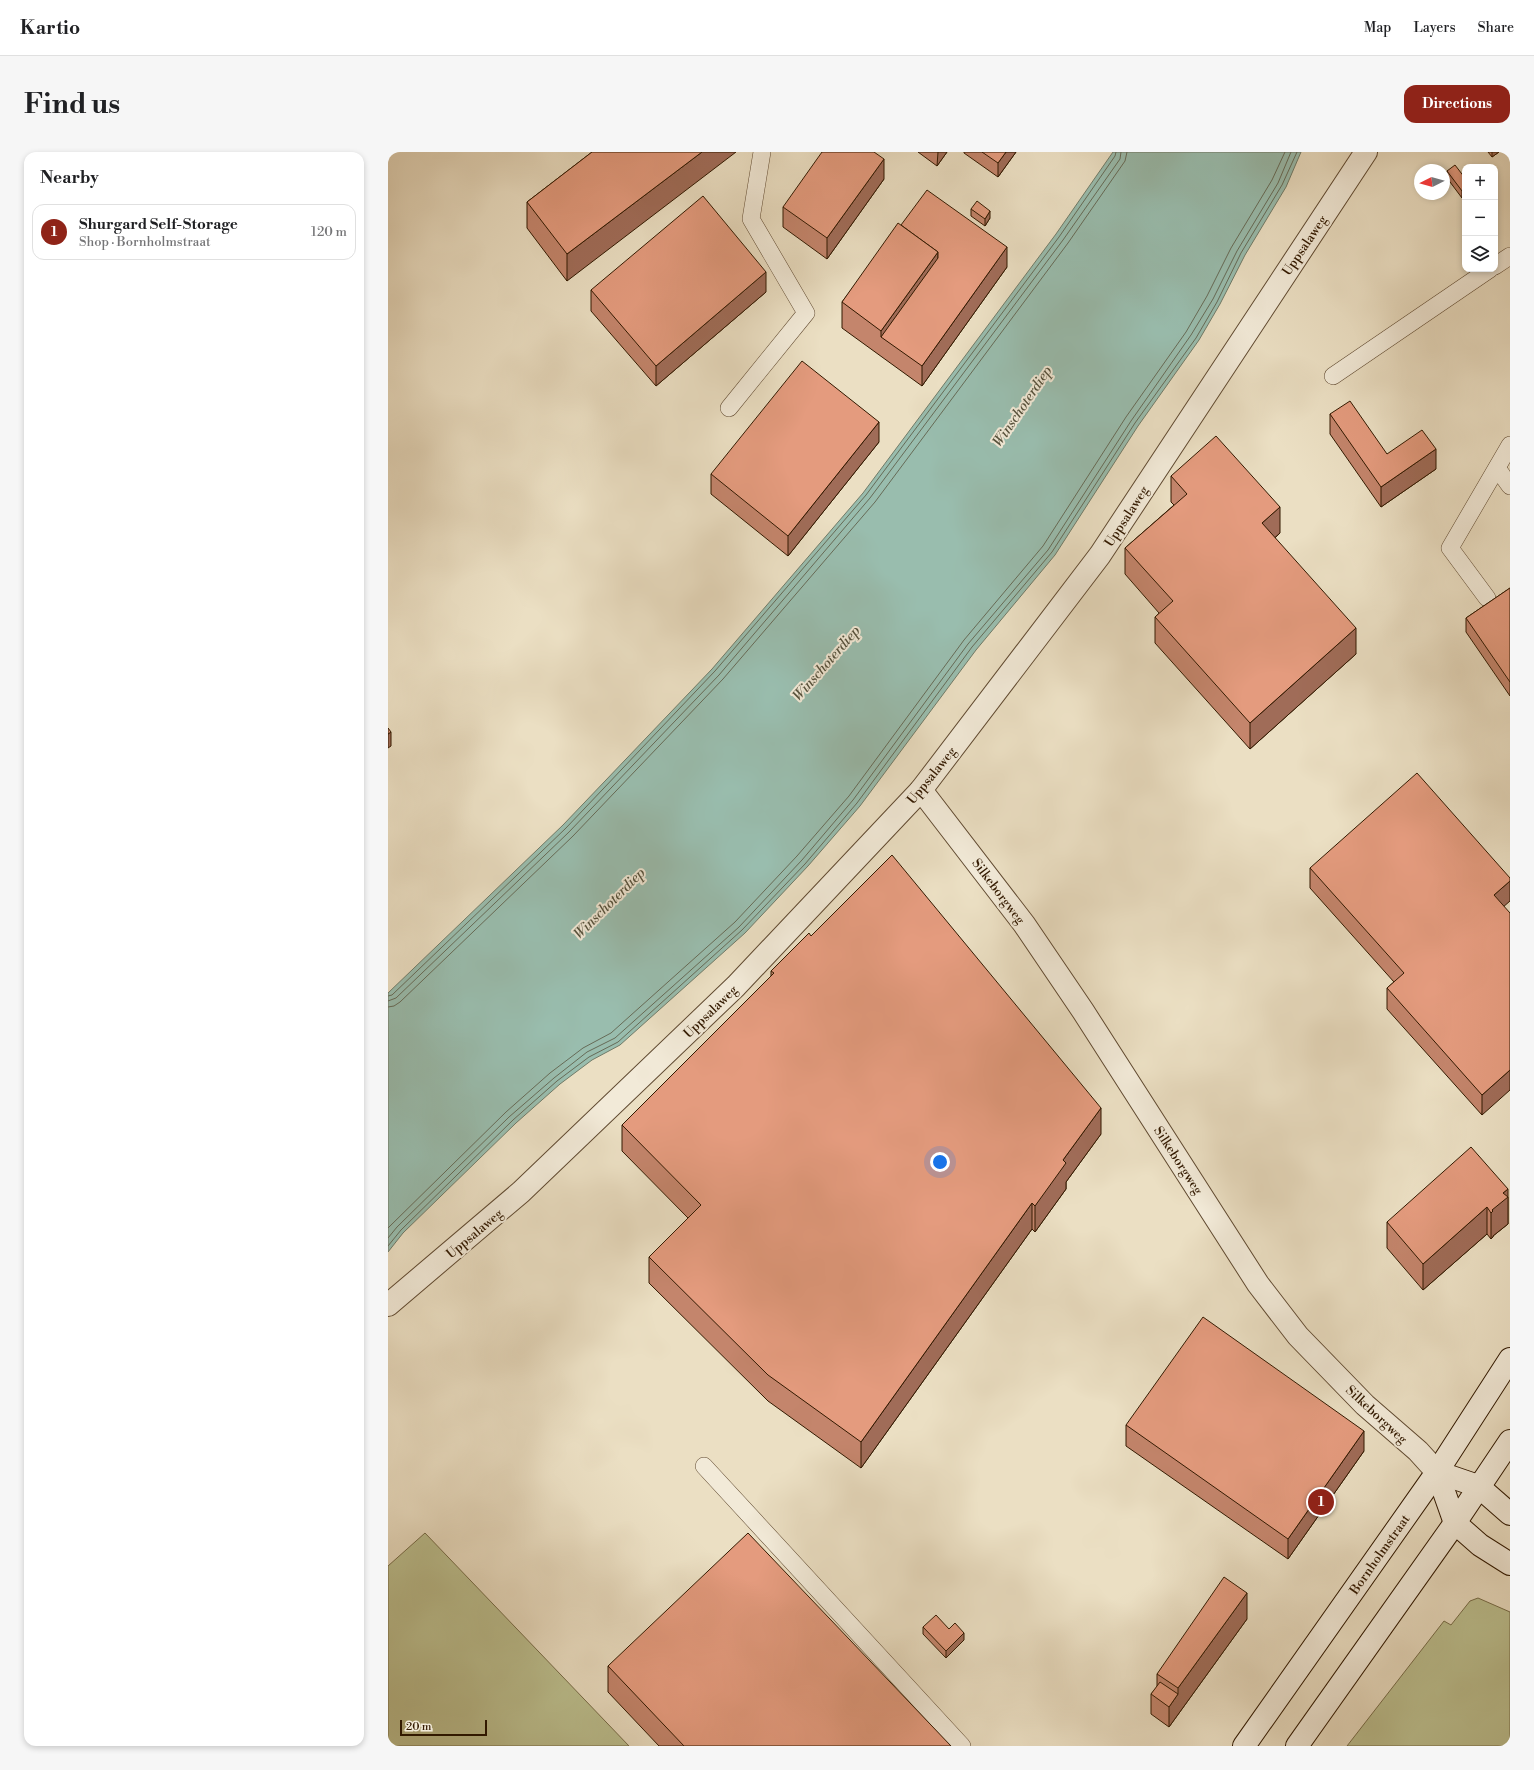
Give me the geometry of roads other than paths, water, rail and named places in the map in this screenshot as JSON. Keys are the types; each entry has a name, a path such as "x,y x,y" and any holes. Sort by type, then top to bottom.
{"street":[{"name":"Uppsalaweg","path":"388,1305 521,1192 736,986 921,790 1100,555 1366,152"},
{"name":"Silkeborgweg","path":"921,790 1024,924 1083,1011 1258,1284 1298,1336 1365,1405 1413,1446 1437,1472 1478,1486"},
{"name":"Bornholmstraat","path":"1244,1746 1437,1472 1510,1359"},
{"path":"1297,1746 1455,1523 1478,1486 1510,1441"},
{"path":"1437,1472 1455,1523 1480,1545 1510,1564"},
{"path":"1478,1486 1510,1514"}],"lane":[{"path":"729,408 806,313 751,219 762,152"},
{"path":"1498,264 1510,256"},
{"path":"1333,376 1486,272"},
{"path":"1487,598 1450,548 1510,445"},
{"path":"1497,468 1510,486"},
{"path":"704,1466 962,1746"}],"water":[{"name":"Winschoterdiep","path":"1113,152 1301,152 1286,187 1245,255 1220,304 1199,340 1138,426 1055,555 976,650 860,806 808,866 745,933 620,1045 592,1060 560,1084 516,1123 403,1233 388,1252 388,993 563,825 712,669 863,493 1056,234"}],"place":[{"name":"Shurgard Self-Storage","path":"1321,1502"}]}
